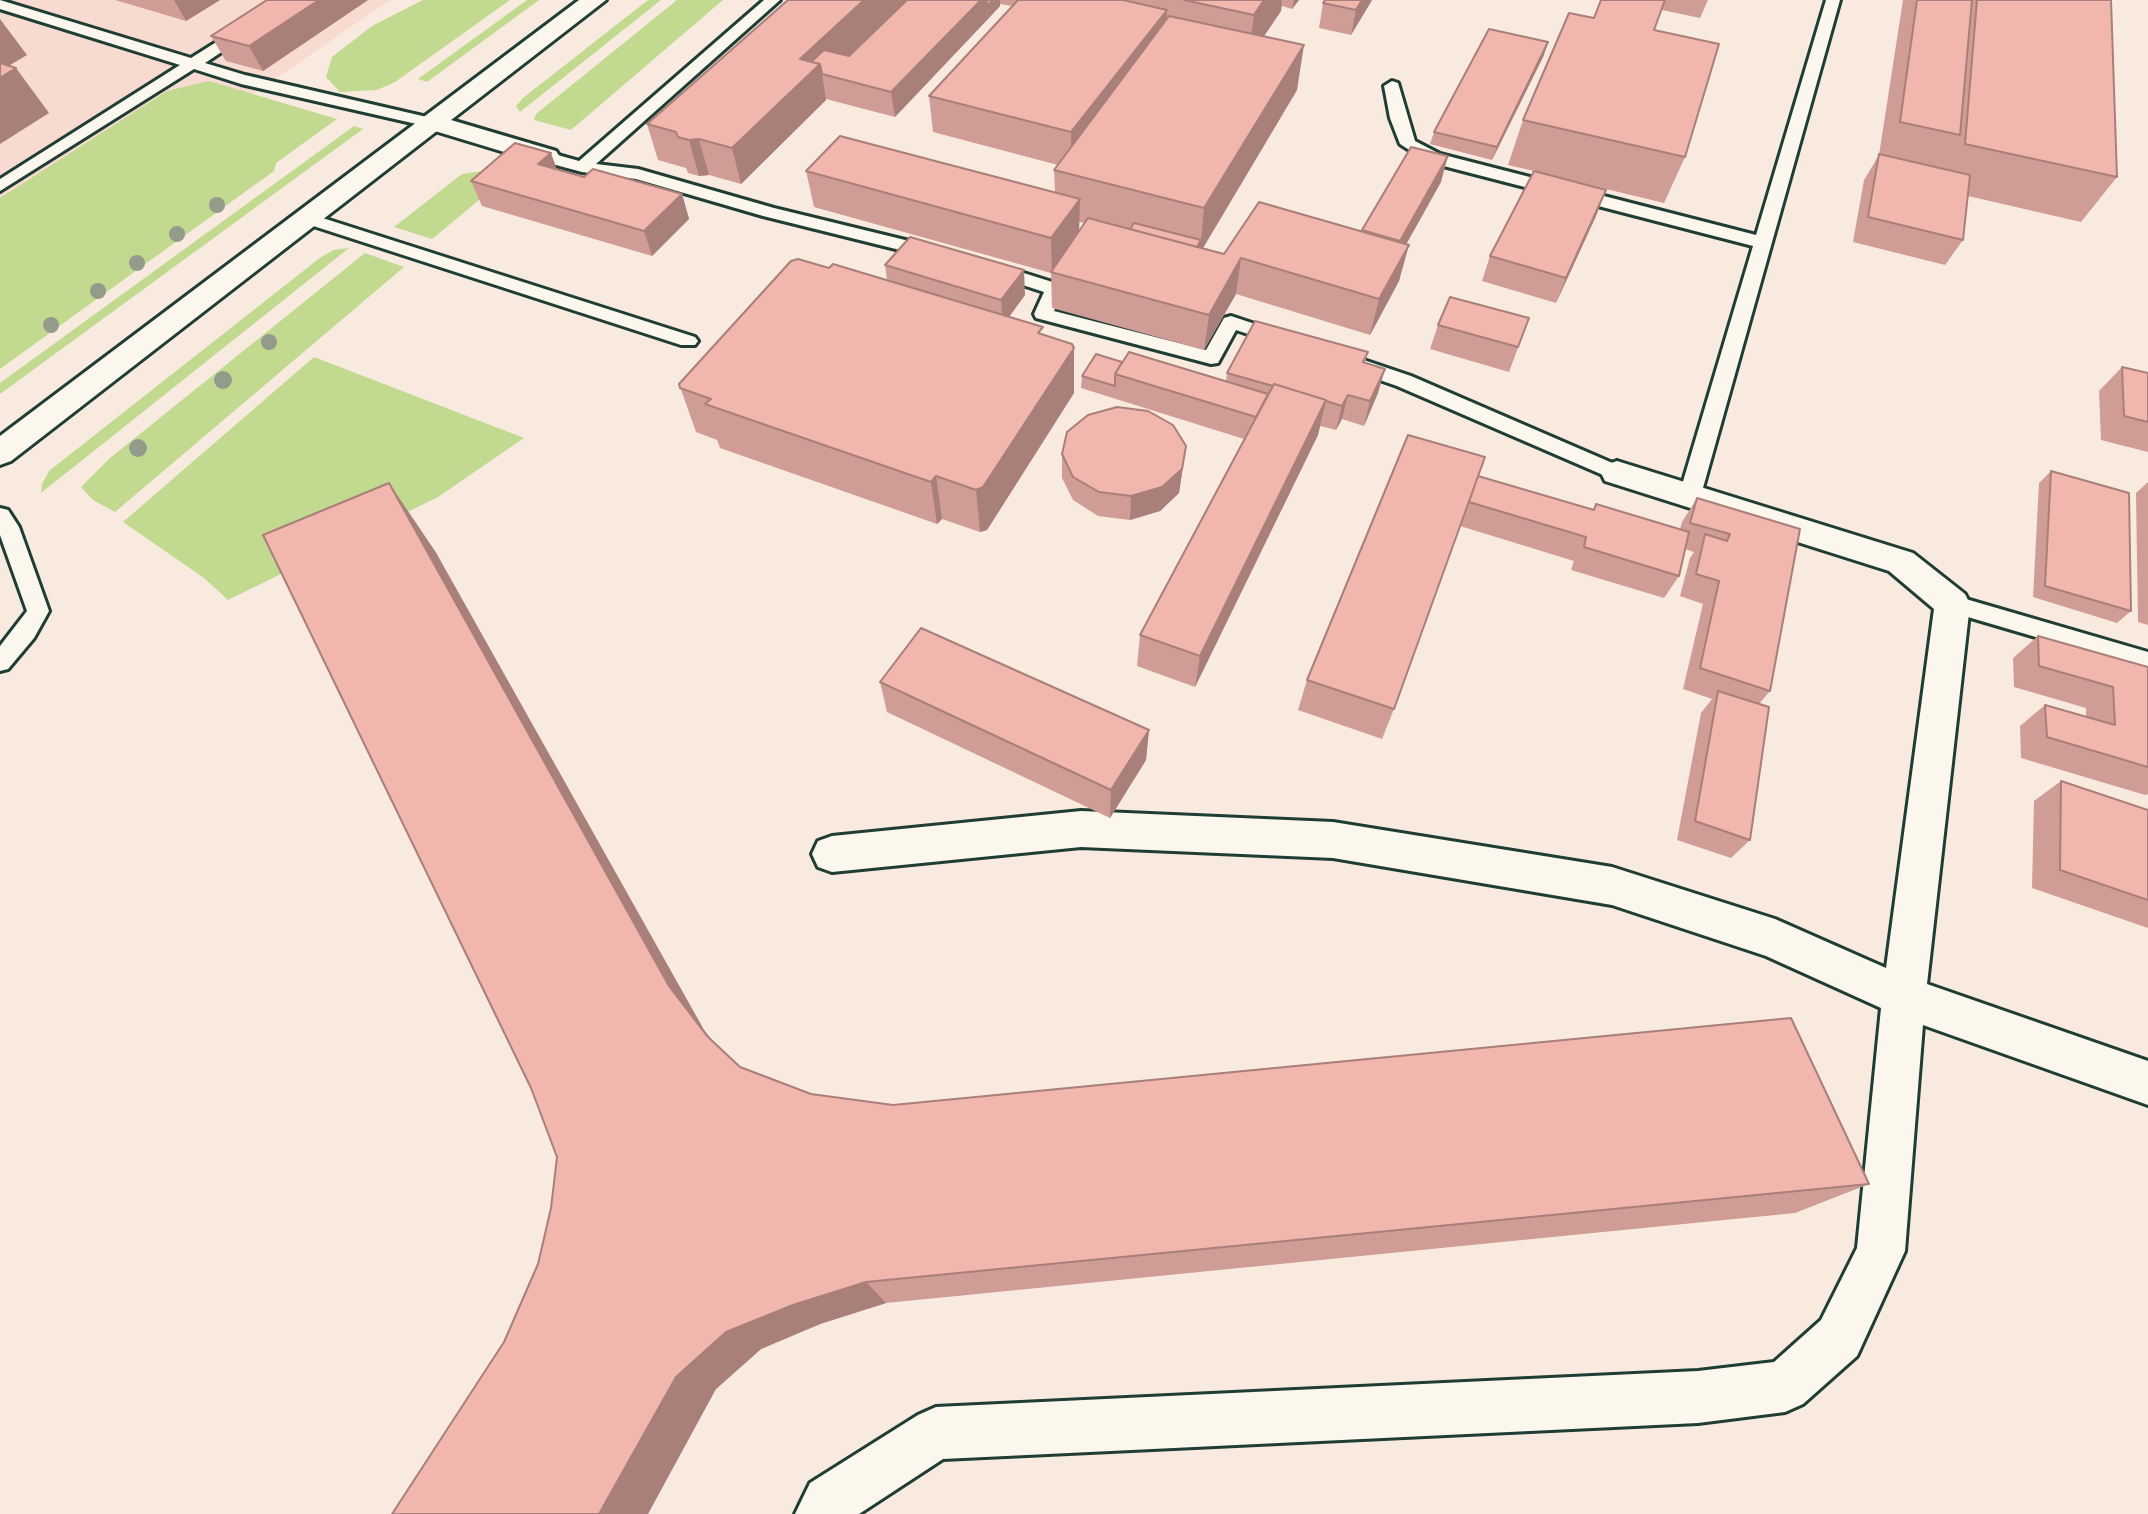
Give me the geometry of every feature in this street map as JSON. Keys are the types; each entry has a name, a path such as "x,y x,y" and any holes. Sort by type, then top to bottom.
{"street":[{"path":"0,453 594,0"},
{"path":"434,122 547,157"},
{"path":"822,1514 829,1502 936,1433 1698,1397 1785,1386 1839,1338 1881,1251 1903,997 1952,604 1901,562 1617,473"},
{"path":"832,854 1081,829 1333,840 1612,886 1775,939 1903,997 2148,1083"}],"lane":[{"path":"0,186 293,0"},
{"path":"582,167 773,0"},
{"path":"1690,495 1833,0"},
{"path":"0,4 192,64 302,94 434,122"},
{"path":"1392,86 1398,118 1408,144 1434,158 1764,243"},
{"path":"547,157 582,167 638,174 769,212 951,257"},
{"path":"307,218 688,341"},
{"path":"977,265 1055,289 1043,314 1211,358 1231,322 1305,347"},
{"path":"1330,356 1404,381 1617,473"},
{"path":"0,516 8,527 38,611 26,632 0,662"},
{"path":"1952,604 2148,661"}],"shaded area":[{"path":"0,0 390,0 0,268"}],"green space":[{"path":"423,0 510,0 395,82 377,90 340,92 326,77 332,57 372,26"},
{"path":"527,0 539,0 427,82 418,79"},
{"path":"648,0 661,0 520,112 516,106 523,98"},
{"path":"677,0 723,0 571,130 534,120 536,114"},
{"path":"209,81 337,119 276,163 274,171 0,369 0,198 167,91"},
{"path":"354,126 363,129 0,394 0,383"},
{"path":"491,170 490,191 432,239 394,227 462,174"},
{"path":"349,248 41,493 42,484 49,471 321,257 334,250"},
{"path":"365,253 404,267 115,512 93,500 81,487 110,458"},
{"path":"314,357 524,438 438,497 228,600 204,578 123,522"}],"building":[{"path":"267,0 319,0 249,46 211,36"},
{"path":"788,0 864,0 800,59 820,64 732,148 699,139 678,137 676,132 647,124"},
{"path":"907,0 981,0 891,92 822,74 820,64 811,62 824,50 849,56"},
{"path":"1018,0 1123,0 1167,10 1071,132 929,96"},
{"path":"1184,0 1264,0 1254,15"},
{"path":"1325,0 1362,0 1356,10 1323,3"},
{"path":"1601,0 1665,0 1654,30 1719,44 1685,157 1523,120 1569,13 1594,18"},
{"path":"1917,0 1972,0 1960,135 1900,122"},
{"path":"1977,0 2111,0 2117,177 1965,144"},
{"path":"1169,16 1304,45 1204,208 1054,170"},
{"path":"1489,29 1548,42 1497,147 1434,132"},
{"path":"0,63 16,68 0,78"},
{"path":"840,136 1080,199 1051,238 806,171"},
{"path":"515,143 551,153 538,164 584,177 593,169 682,194 644,231 471,181"},
{"path":"1411,147 1448,156 1400,241 1362,230"},
{"path":"1879,154 1970,175 1963,240 1868,217"},
{"path":"1534,171 1606,190 1566,278 1490,256"},
{"path":"1259,202 1409,245 1379,299 1241,258 1209,315 1051,272 1088,218 1224,254"},
{"path":"1134,223 1201,240 1197,247 1130,229"},
{"path":"910,237 1024,270 1001,300 885,265"},
{"path":"798,259 829,268 833,264 1043,327 1038,333 1072,344 1074,348 983,487 976,490 936,476 931,482 705,404 711,399 680,388 679,384 791,261"},
{"path":"1450,297 1529,318 1518,347 1438,325"},
{"path":"1255,321 1368,352 1363,362 1385,369 1370,401 1348,395 1342,406 1274,384 1273,386 1227,373"},
{"path":"1129,352 1268,394 1256,417 1115,374"},
{"path":"1096,354 1122,362 1115,374 1115,386 1082,376"},
{"path":"2122,367 2148,373 2148,422 2124,416"},
{"path":"1274,384 1326,400 1200,656 1140,635"},
{"path":"1117,407 1148,411 1173,425 1186,446 1182,469 1162,487 1131,496 1099,492 1073,477 1062,454 1067,432 1088,415"},
{"path":"1408,435 1485,457 1394,709 1307,680"},
{"path":"2051,471 2129,493 2131,611 2045,586"},
{"path":"1478,476 1594,510 1596,504 1689,532 1679,576 1584,547 1586,537 1469,502"},
{"path":"389,483 669,986 707,1036 740,1067 811,1094 893,1105 1791,1018 1869,1184 866,1282 793,1305 726,1332 676,1377 599,1514 392,1514 504,1342 538,1264 551,1208 557,1157 531,1088 263,535"},
{"path":"1697,498 1800,529 1770,691 1700,668 1719,581 1696,574 1705,534 1727,541 1730,534 1690,523"},
{"path":"921,628 1149,730 1111,790 880,682"},
{"path":"2038,636 2148,667 2148,767 2047,737 2045,705 2115,725 2113,687 2039,666"},
{"path":"1718,691 1769,707 1750,840 1695,821"},
{"path":"2061,781 2148,810 2148,900 2060,870"}]}
